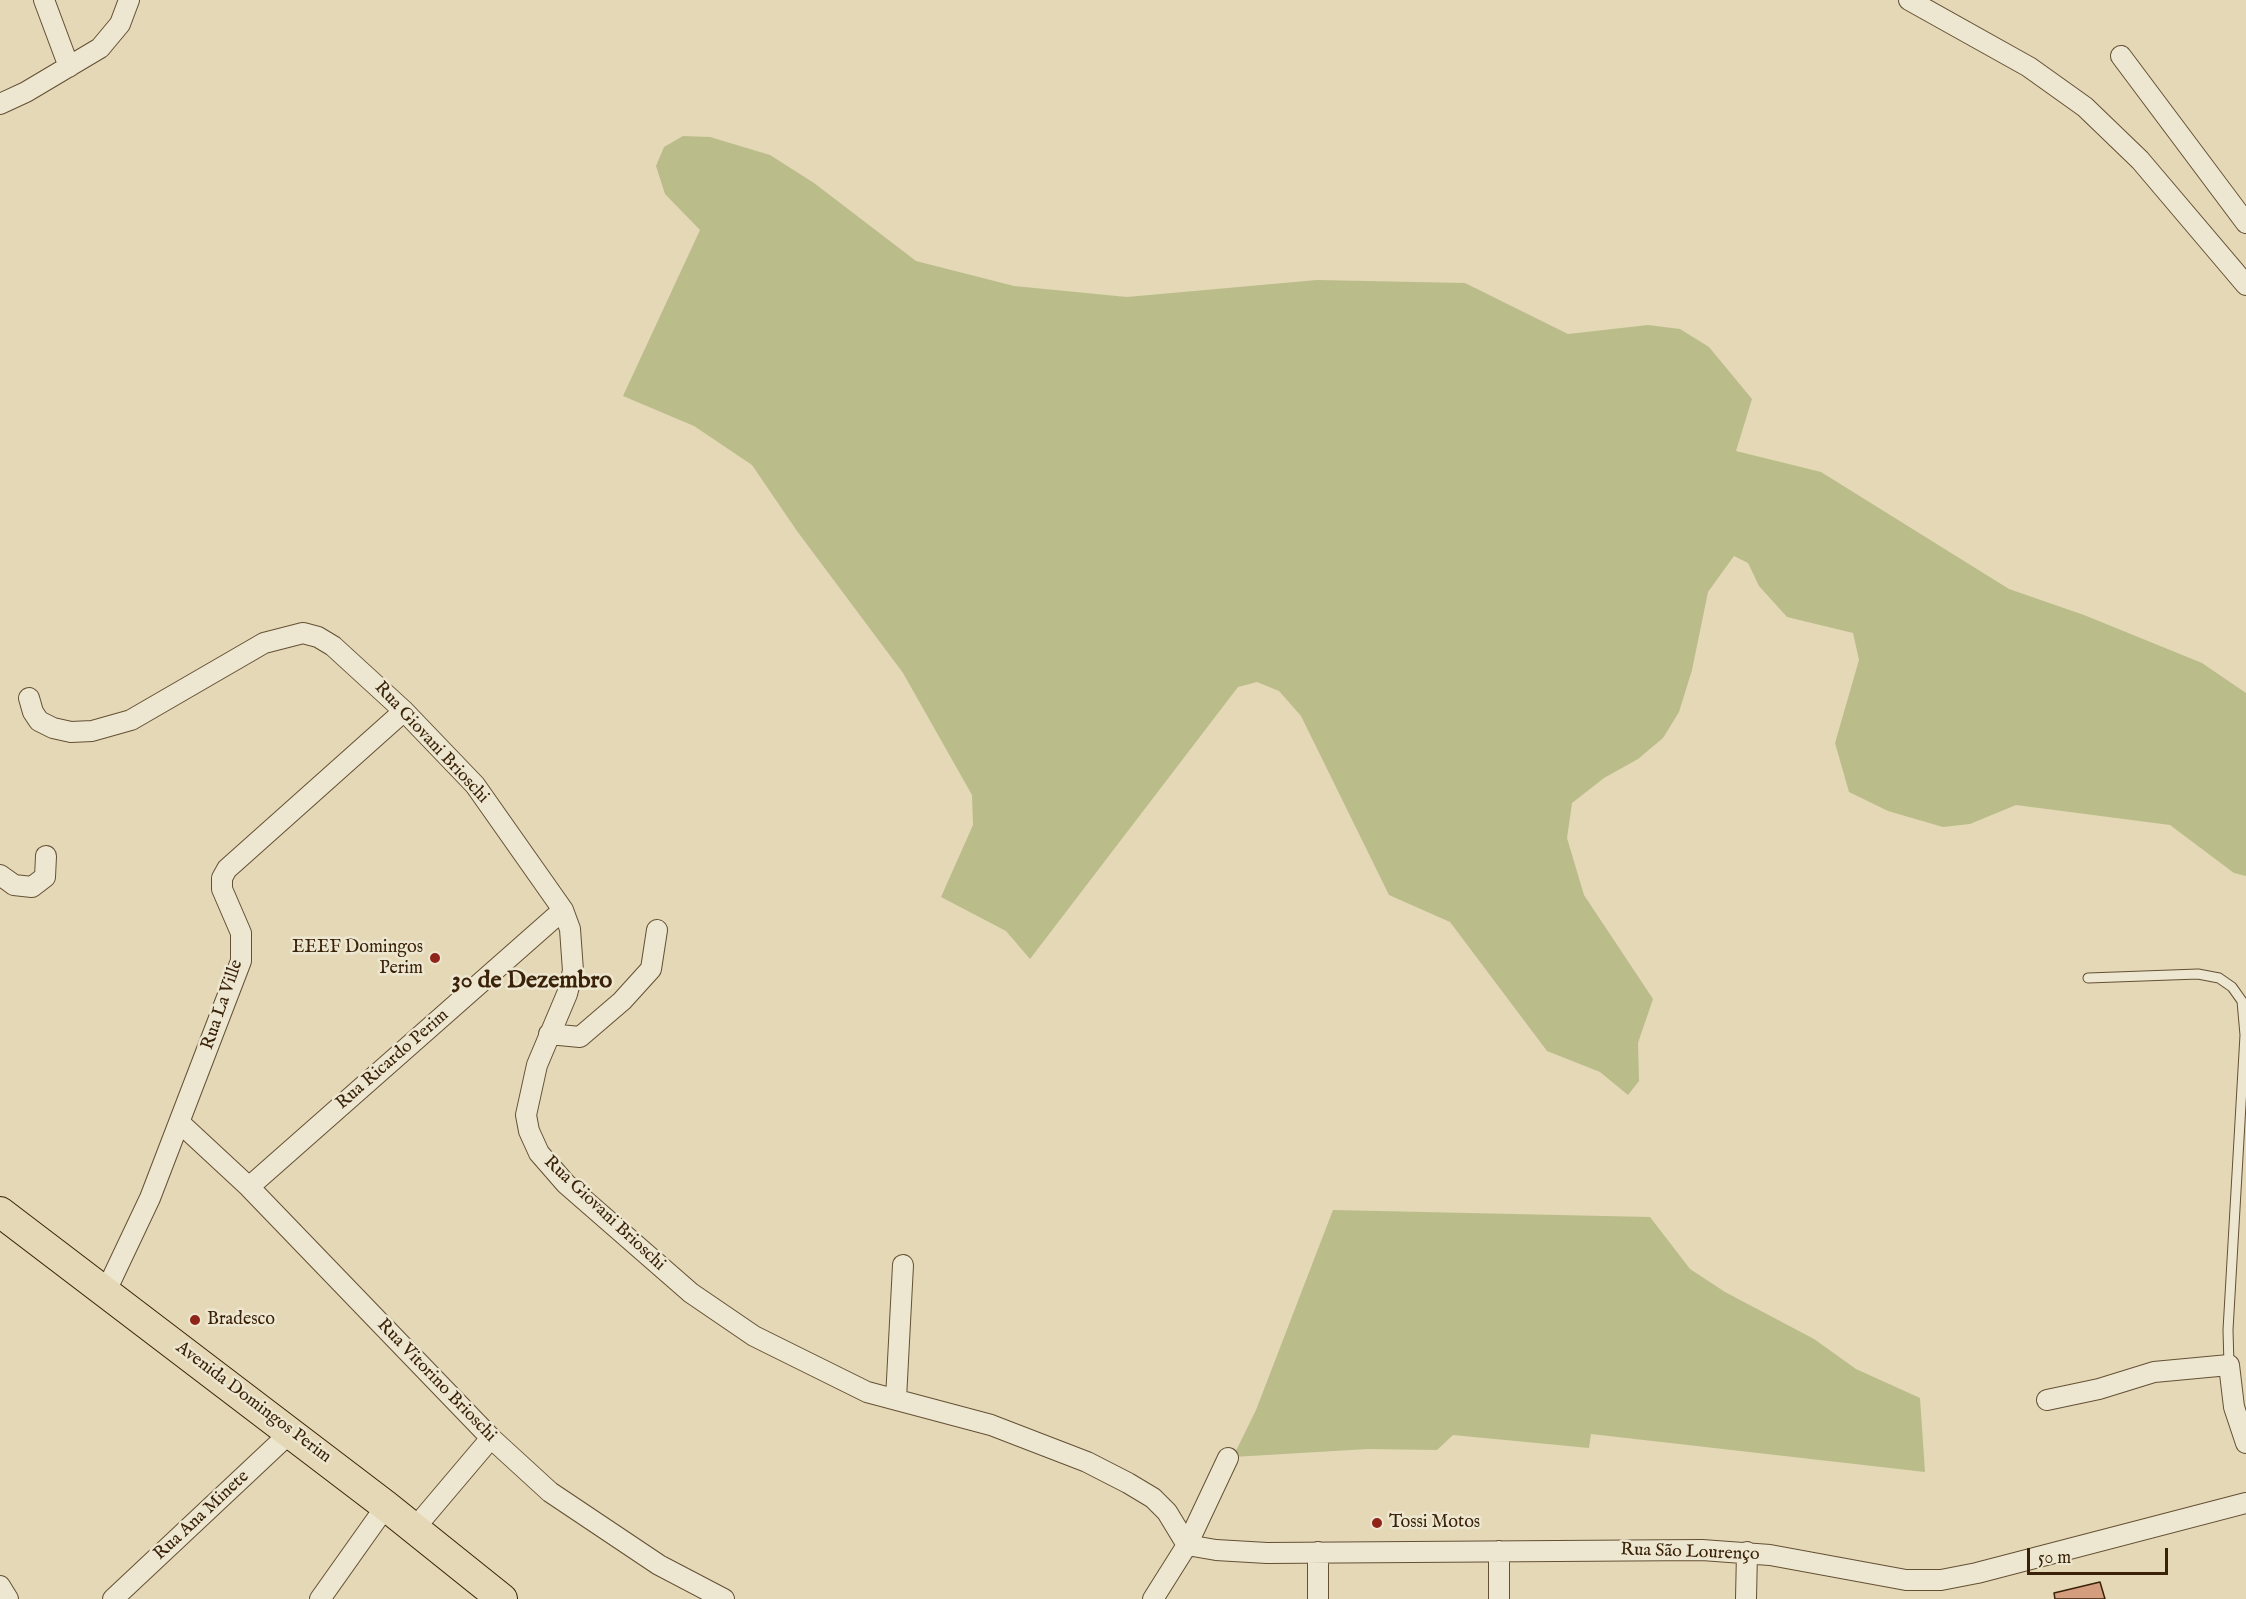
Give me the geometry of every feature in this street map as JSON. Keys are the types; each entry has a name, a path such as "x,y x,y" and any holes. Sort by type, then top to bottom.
{"main road":[{"name":"Avenida Domingos Perim","path":"0,1212 291,1432 502,1599"}],"street":[{"path":"44,0 69,67"},
{"path":"0,104 100,48 120,24 129,0"},
{"path":"1909,0 2029,67 2085,107 2140,160 2246,285"},
{"path":"2121,56 2246,223"},
{"name":"Rua Giovani Brioschi","path":"29,698 33,712 39,721 53,728 71,732 109,728 164,702 264,644 303,633 318,637 333,646 404,711 475,785 563,910 570,929 573,971 567,994 549,1034 531,1086 526,1114 529,1131 539,1153 566,1184 659,1267 728,1320 837,1380 867,1392 1027,1438 1128,1482 1167,1512 1187,1545"},
{"name":"Rua La Ville","path":"106,1291 129,1245 180,1123 241,961 242,933 222,889 222,878 227,869 404,711"},
{"path":"0,875 14,885 32,887 45,877 46,856"},
{"name":"Rua Ricardo Perim","path":"249,1187 563,910"},
{"path":"549,1034 580,1036 622,1001 651,969 657,930"},
{"name":"Rua Vitorino Brioschi","path":"180,1123 249,1187 491,1438 550,1492 659,1565 724,1599"},
{"path":"896,1399 903,1265"},
{"path":"2046,1400 2099,1389 2154,1372 2229,1365 2234,1407 2246,1443"},
{"name":"Rua Ana Minete","path":"113,1599 291,1432"},
{"path":"414,1529 491,1438"},
{"path":"1152,1599 1187,1545 1228,1458"},
{"name":"Rua São Lourenço","path":"1187,1545 1235,1552 1747,1552 1870,1575 1906,1580 1941,1580 1977,1573 2246,1503"},
{"path":"320,1599 386,1506"},
{"path":"1499,1551 1499,1599"},
{"path":"1318,1552 1318,1599"},
{"path":"1746,1599 1747,1552"},
{"path":"0,1586 8,1599"}],"lane":[{"path":"2088,978 2198,974 2219,978 2232,987 2241,1001 2245,1035 2228,1330 2229,1365"}],"green space":[{"path":"683,136 710,137 770,155 814,183 916,261 1014,286 1127,297 1317,280 1465,283 1568,334 1648,325 1680,329 1709,347 1752,399 1736,451 1821,472 2009,589 2084,615 2202,663 2246,693 2246,876 2234,873 2170,825 2016,805 1970,824 1943,827 1888,811 1849,792 1835,743 1859,660 1853,633 1787,617 1759,586 1748,563 1734,556 1708,592 1692,670 1679,712 1663,738 1638,759 1604,778 1572,803 1567,838 1584,895 1653,999 1638,1043 1639,1081 1628,1095 1600,1072 1547,1051 1450,922 1389,895 1301,716 1279,691 1257,682 1238,687 1030,959 1006,931 941,897 973,825 972,795 903,673 797,531 752,465 694,426 623,396 700,230 665,194 656,166 664,147"},
{"path":"1333,1210 1650,1217 1690,1269 1725,1292 1814,1339 1856,1369 1920,1398 1925,1472 1591,1434 1589,1448 1453,1435 1437,1450 1368,1449 1233,1457 1256,1410"}],"building":[{"path":"2100,1582 2105,1599 2055,1599 2054,1593"}],"place":[{"name":"EEEF Domingos Perim","path":"435,958"},
{"name":"Bradesco","path":"195,1320"},
{"name":"Tossi Motos","path":"1377,1523"}],"district":[{"name":"30 de Dezembro","path":"532,982"}]}
